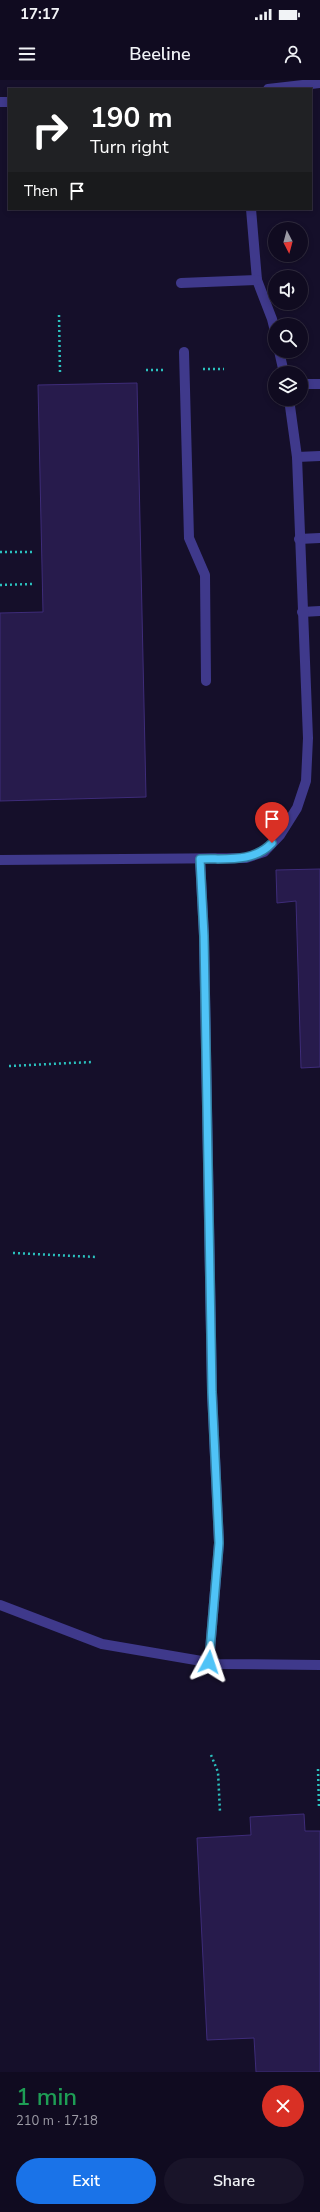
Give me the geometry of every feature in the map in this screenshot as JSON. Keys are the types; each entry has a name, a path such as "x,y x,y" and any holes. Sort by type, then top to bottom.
{"street":[{"path":"277,88 320,83"},
{"path":"251,210 257,280 272,318"},
{"path":"181,283 257,280"},
{"path":"184,352 189,538 205,574 206,681"},
{"path":"308,384 320,384"},
{"path":"0,860 246,858 264,852 280,835 297,808 306,781 308,738 299,539 297,457 290,406"},
{"path":"297,457 320,456"},
{"path":"299,539 320,538"},
{"path":"302,612 320,611"},
{"path":"200,859 204,936 212,1384 219,1543 209,1662"},
{"path":"0,1604 102,1644 218,1664 320,1665"}],"path":[{"path":"59,315 60,372"},
{"path":"0,552 32,552"},
{"path":"0,585 32,584"},
{"path":"9,1066 92,1062"},
{"path":"13,1253 96,1257"},
{"path":"211,1755 218,1772 220,1812"},
{"path":"318,1769 319,1809"}],"building":[{"path":"137,383 146,797 0,801 0,613 43,612 38,385"},
{"path":"320,869 320,1067 301,1068 296,901 277,903 276,870"},
{"path":"304,1814 305,1831 320,1831 320,2072 256,2072 254,2038 207,2040 197,1838 251,1835 250,1817"}],"route":[{"path":"209,1662 219,1543 212,1392 204,936 200,859 246,858 264,852 272,843"}]}
